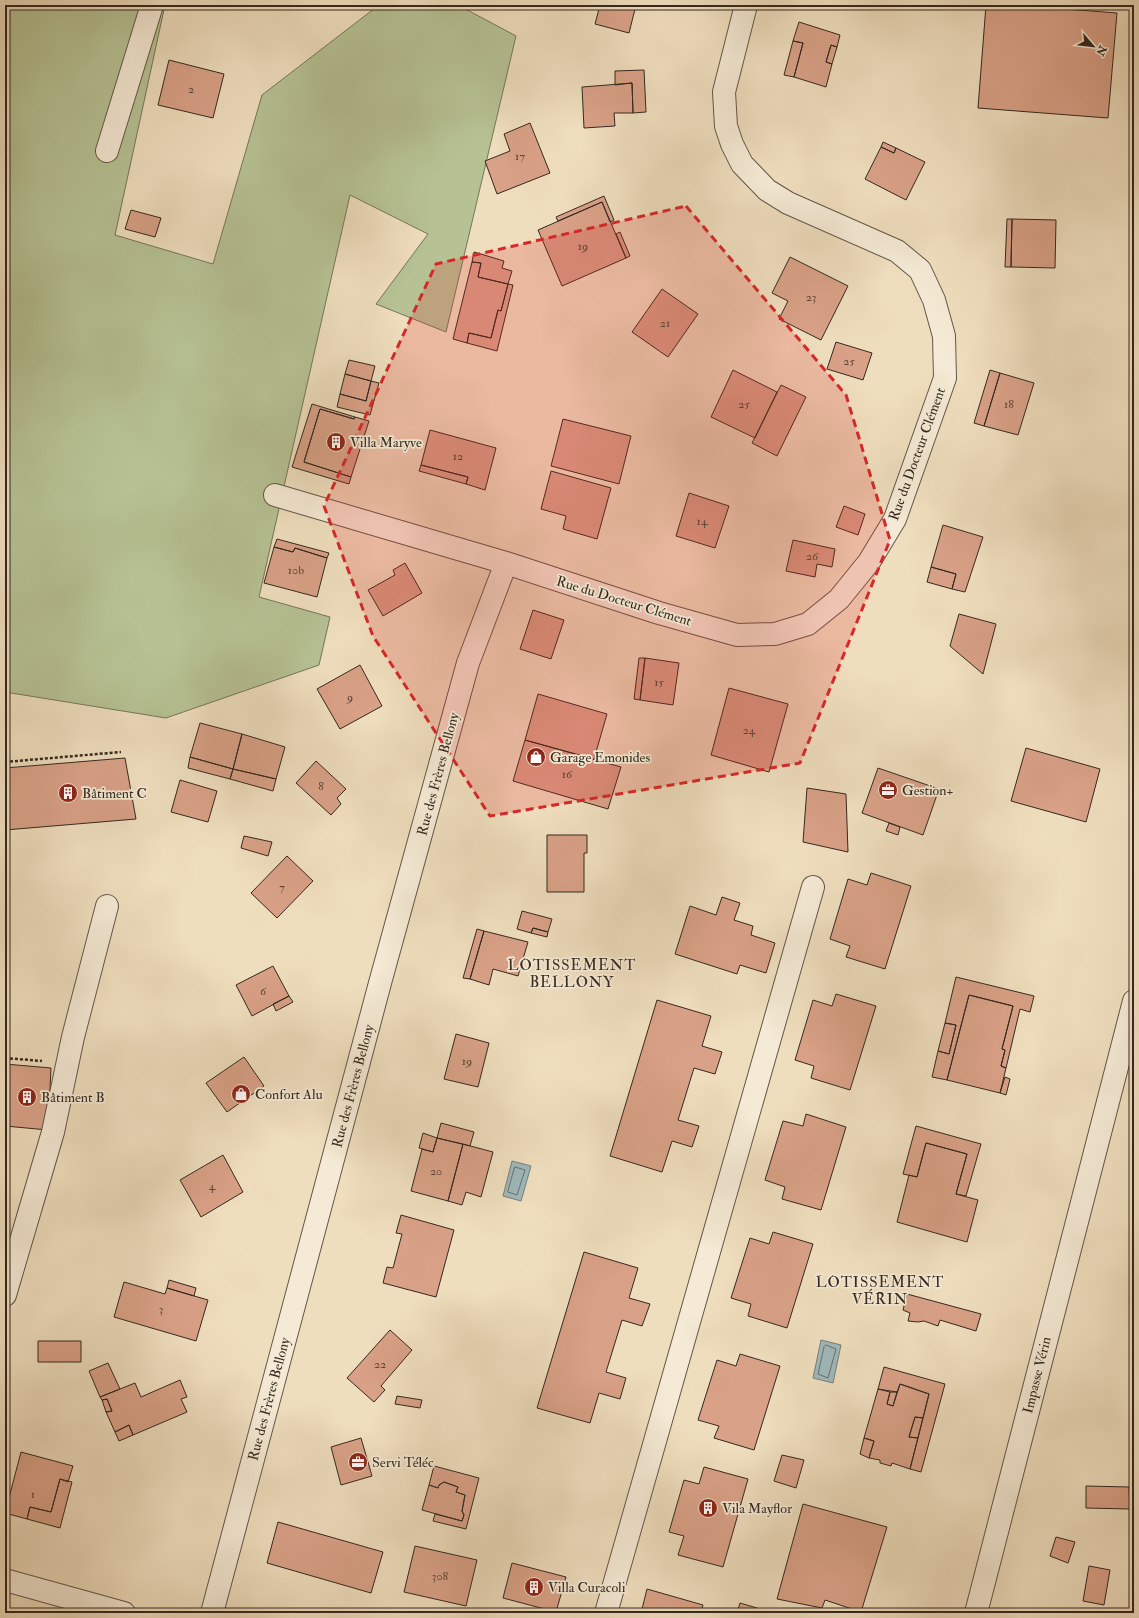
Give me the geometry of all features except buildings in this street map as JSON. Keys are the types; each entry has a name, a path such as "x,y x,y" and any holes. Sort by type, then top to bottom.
{"street":[{"path":"107,151 152,5"},
{"name":"Rue du Docteur Clément","path":"275,495 506,563 659,613 737,635 775,634 808,624 839,599 869,562 895,519 945,378 944,336 934,300 920,270 897,251 788,203 768,190 742,164 732,144 726,126 724,92 746,5"},
{"name":"Rue des Frères Bellony","path":"212,1613 380,983 468,663 506,563"},
{"path":"606,1613 814,887"},
{"path":"5,1295 53,1132 67,1064 107,906"},
{"name":"Impasse Vérin","path":"976,1613 1134,1001"},
{"path":"5,1580 124,1613"}],"path":[{"path":"5,762 121,752"},
{"path":"5,1058 67,1064"}],"highlighted area":[{"path":"686,206 846,395 890,540 800,763 490,816 373,636 324,506 436,264"}],"green space":[{"path":"5,5 165,5 115,235 213,264 262,95 379,5 458,5 516,36 446,332 376,304 428,234 350,195 259,597 330,617 319,665 166,718 5,692"}],"water":[{"path":"512,1161 531,1166 521,1201 503,1196"},
{"path":"821,1340 841,1345 833,1383 813,1378"}],"place":[{"name":"Villa Maryve","path":"336,442"},
{"name":"Garage Emonides","path":"536,757"},
{"name":"Gestion+","path":"888,790"},
{"name":"Bâtiment C","path":"68,793"},
{"name":"Confort Alu","path":"241,1094"},
{"name":"Bâtiment B","path":"27,1097"},
{"name":"Servi Téléc","path":"358,1462"},
{"name":"Vila Mayflor","path":"708,1508"},
{"name":"Villa Curacoli","path":"534,1587"}],"district":[{"name":"LOTISSEMENT BELLONY","path":"572,974"},
{"name":"LOTISSEMENT VÉRIN","path":"880,1290"}]}
